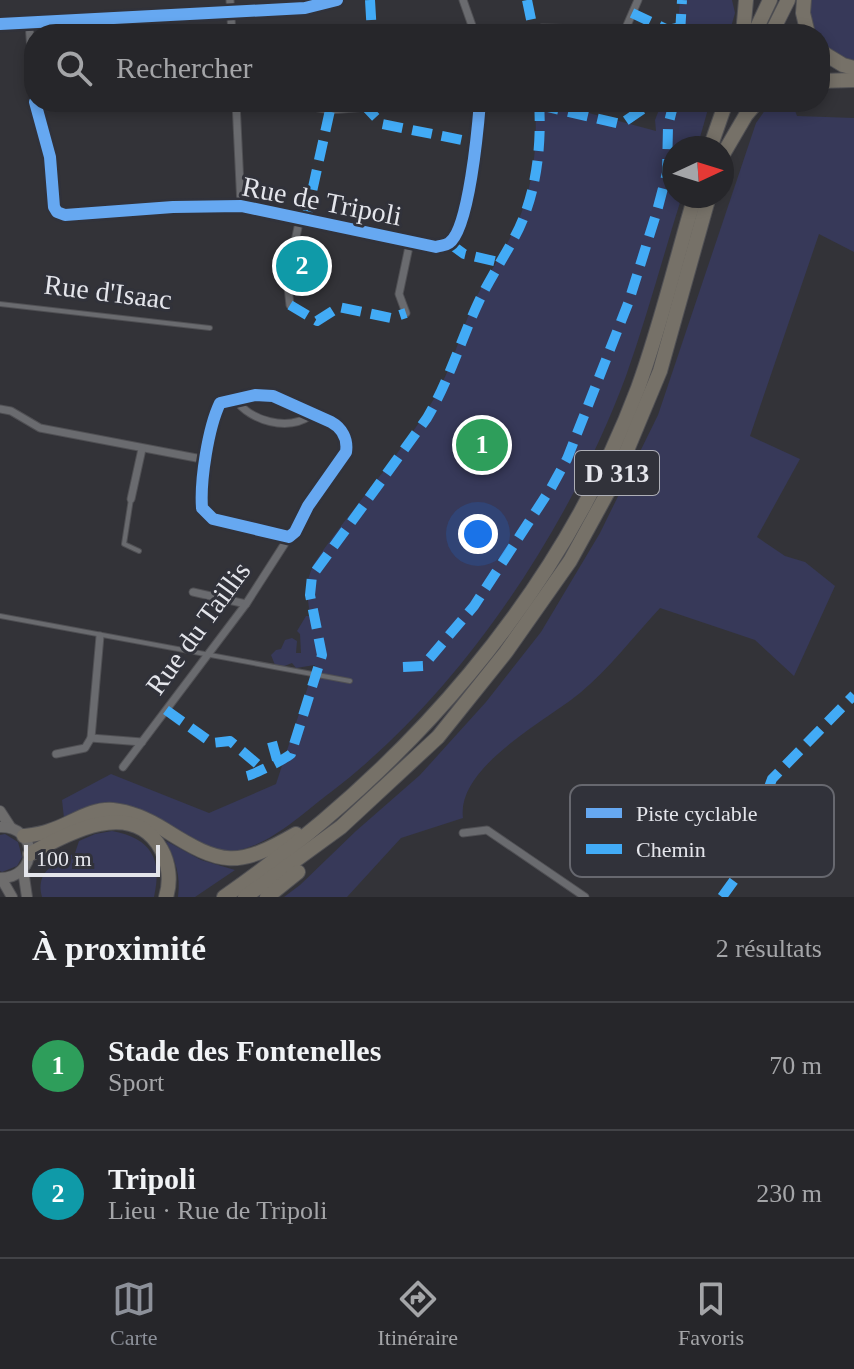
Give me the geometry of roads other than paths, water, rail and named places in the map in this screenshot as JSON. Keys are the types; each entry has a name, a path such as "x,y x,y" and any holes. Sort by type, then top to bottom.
{"highway":[{"path":"744,24 746,0"},
{"path":"759,24 770,0"},
{"path":"776,24 788,0"},
{"path":"804,0 806,24"},
{"path":"830,57 854,68"},
{"path":"830,81 854,80"},
{"path":"714,136 722,112"},
{"path":"729,136 737,112"},
{"path":"733,136 749,112"},
{"name":"D 313","path":"224,897 334,812 427,724 497,640 563,542 610,450 637,388 691,208"},
{"name":"D 313","path":"245,897 341,827 414,762 462,710 545,598 594,521 638,428 660,371 706,208"},
{"name":"D 313","path":"12,830 49,831 81,817 109,810 142,817 202,852 238,859 273,847 334,812"},
{"path":"30,854 98,823 119,821 131,824 150,835 162,851 168,870 166,897"},
{"name":"D 313","path":"267,897 306,865 341,827"}],"street":[{"path":"230,0 232,24"},
{"path":"0,24 305,8 337,0"},
{"path":"463,0 471,24"},
{"path":"628,24 638,0"},
{"name":"Rue de Tripoli","path":"37,112 50,157 54,207 65,215 173,207 241,206 436,247 449,243 460,229 477,143 479,112"},
{"path":"236,112 241,206"},
{"name":"Rue de Tripoli","path":"290,305 287,278 300,218"},
{"name":"Rue de Tripoli","path":"406,313 399,294 410,242"},
{"path":"289,537 213,519 205,513 201,498 216,410 220,403 255,395 273,396 311,415"},
{"path":"235,399 241,409 271,421 288,424 300,422 311,415"},
{"path":"0,409 11,411 40,428 207,460"},
{"name":"Rue du Taillis","path":"123,767 246,604 346,452 347,443 338,425 311,415"},
{"path":"131,499 142,449"},
{"path":"193,592 246,604"},
{"path":"56,754 85,748 91,738 100,636"},
{"path":"91,738 142,742"},
{"path":"0,811 30,854 23,870 27,897"},
{"path":"463,833 487,830 585,897"},
{"path":"0,878 9,878 23,870"},
{"path":"0,878 12,897"}],"lane":[{"name":"Rue d'Isaac","path":"0,304 210,328"},
{"path":"131,499 124,544 139,551"},
{"path":"0,616 350,681"}],"place":[{"name":"Tripoli","path":"302,266"},
{"name":"Stade des Fontenelles","path":"482,445"}]}
